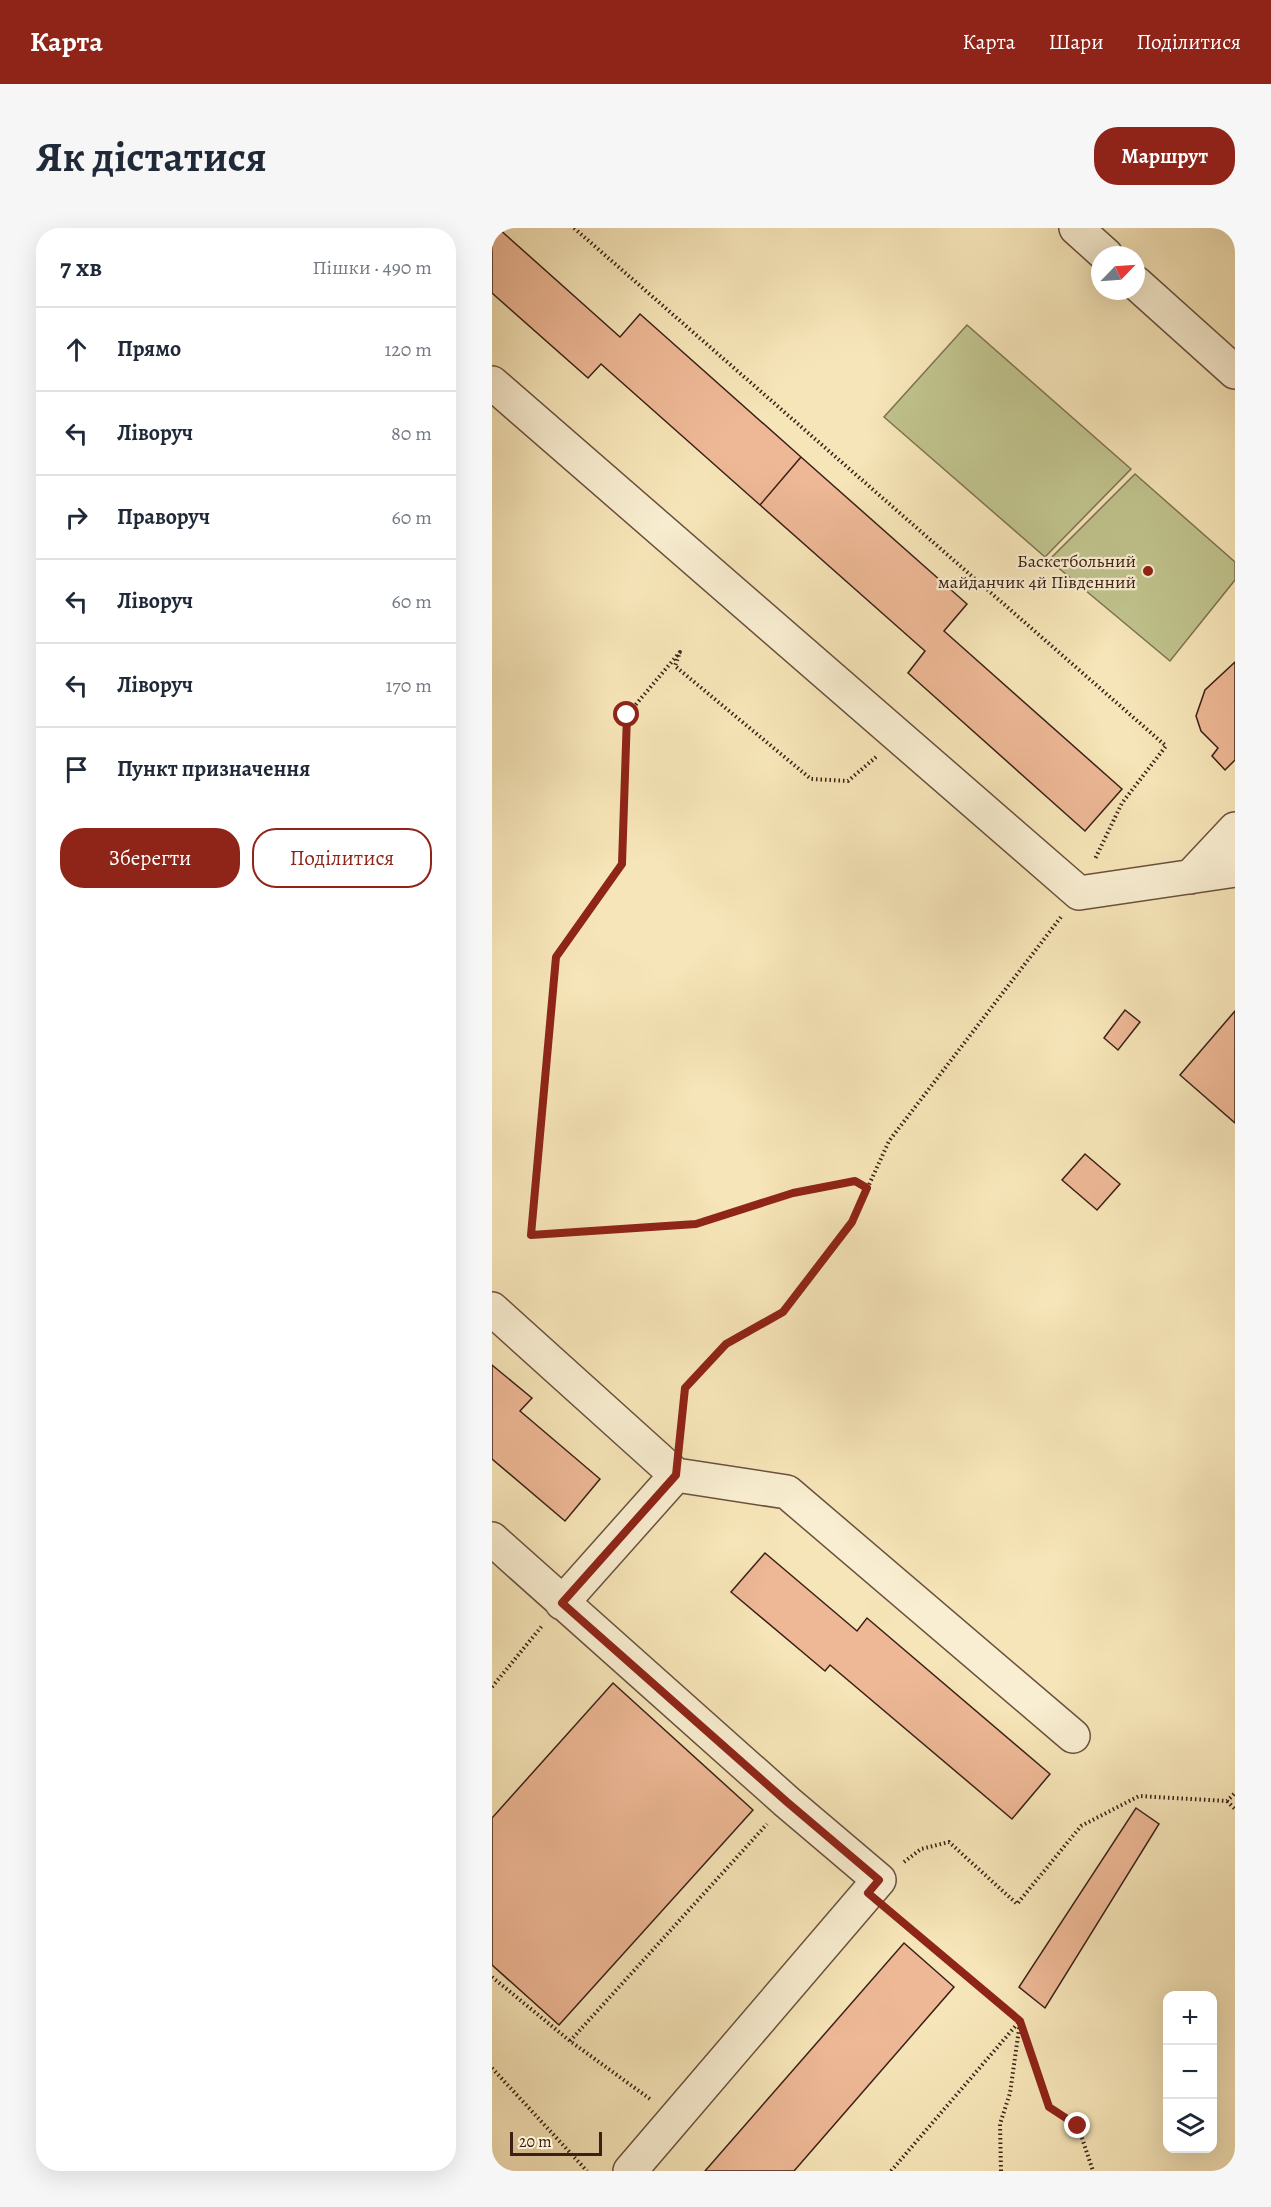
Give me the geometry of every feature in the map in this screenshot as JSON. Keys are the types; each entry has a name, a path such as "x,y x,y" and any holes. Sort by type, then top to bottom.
{"lane":[{"path":"1076,228 1096,246"},
{"path":"1145,290 1235,372"},
{"path":"492,383 1079,893 1235,870"},
{"path":"1190,877 1235,829"},
{"path":"492,1309 676,1475 788,1492 1073,1736"},
{"path":"562,1603 676,1475"},
{"path":"492,1539 787,1802 874,1886 630,2171"}],"path":[{"path":"574,228 1166,746 1122,803 1079,893 889,1141 852,1222 783,1312 726,1344 685,1388 676,1475"},
{"path":"867,1188 855,1181 793,1193 696,1224 531,1235 556,957 622,864 627,715 680,652 675,666 811,779 848,781 900,738"},
{"path":"492,1687 562,1603"},
{"path":"1227,1801 1235,1793"},
{"path":"1093,2171 1078,2126 1049,2107 1020,2021 874,1886 921,1850 949,1842 1017,1904 1081,1826 1138,1796 1227,1801 1235,1809"},
{"path":"570,2041 787,1802"},
{"path":"492,1977 570,2041 675,2117"},
{"path":"891,2171 1020,2021"},
{"path":"1001,2171 1000,2124 1010,2093 1020,2021"},
{"path":"492,2068 587,2171"}],"green space":[{"path":"967,325 1131,469 1045,557 884,417"},
{"name":"Баскетбольний майданчик 4й Південний","path":"1135,474 1235,562 1235,580 1170,661 1049,560"}],"building":[{"path":"492,228 498,228 620,337 640,314 801,457 760,505 601,364 588,378 492,293"},
{"path":"801,457 967,604 944,631 1122,789 1085,831 908,673 925,651 760,505"},
{"path":"1235,662 1235,760 1225,770 1212,756 1218,748 1201,731 1196,716 1205,690"},
{"path":"1125,1010 1140,1022 1118,1050 1104,1038"},
{"path":"1235,1011 1235,1123 1180,1075"},
{"path":"1085,1154 1120,1184 1097,1210 1062,1180"},
{"path":"492,1365 532,1398 520,1411 600,1479 565,1521 492,1459"},
{"path":"765,1553 857,1631 867,1618 1050,1774 1012,1819 830,1665 825,1671 731,1592"},
{"path":"613,1683 753,1810 559,2025 492,1965 492,1818"},
{"path":"1136,1808 1159,1824 1045,2008 1019,1987"},
{"path":"904,1943 954,1987 794,2171 705,2171"}],"place":[{"name":"Баскетбольний майданчик 4й Південний","path":"1148,571"}],"route":[{"path":"627,715 622,864 556,957 531,1235 696,1224 793,1193 855,1181 867,1188 852,1222 783,1312 726,1344 685,1388 676,1475 562,1603 787,1802 879,1880 868,1893 1020,2021 1049,2107 1078,2126"}]}
